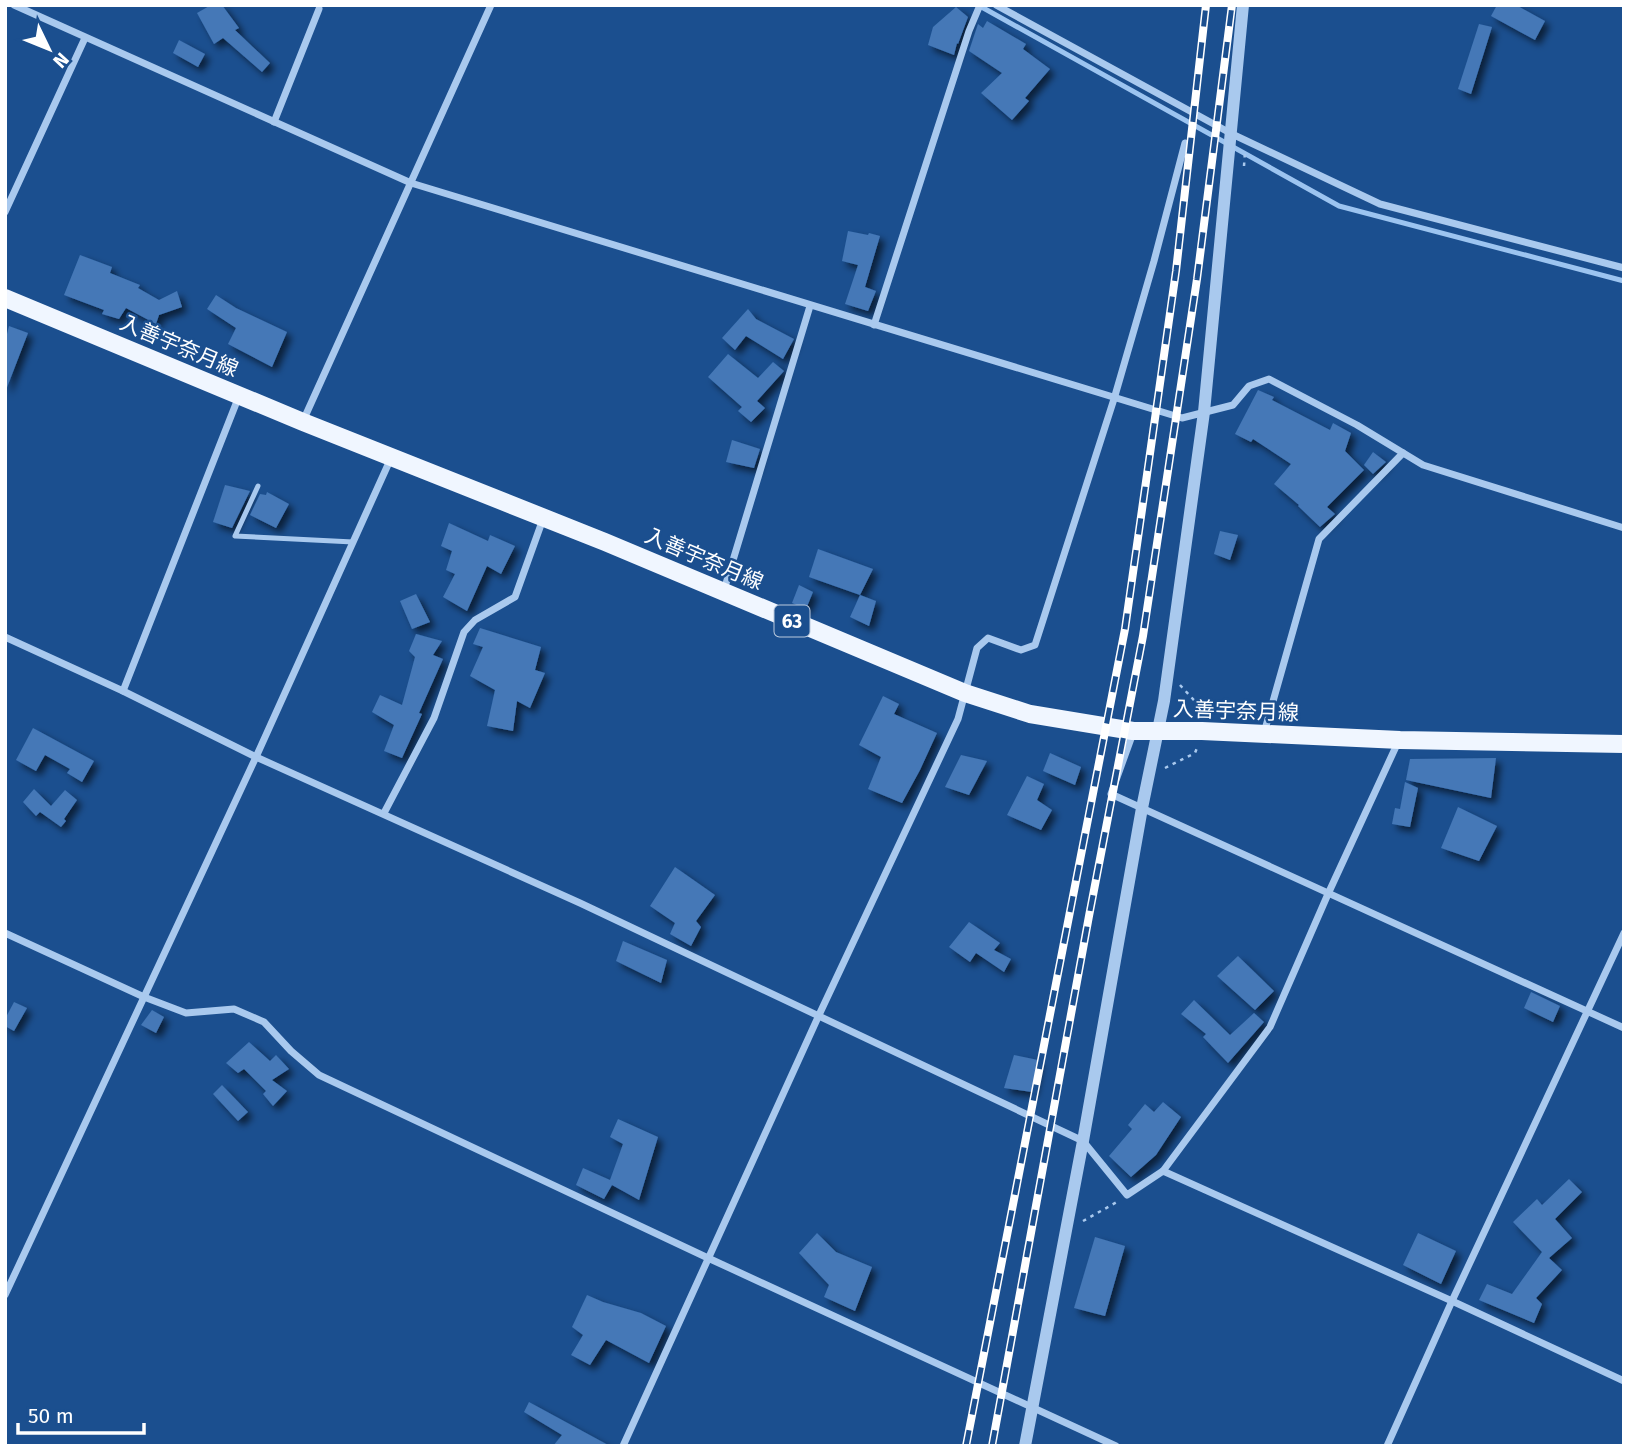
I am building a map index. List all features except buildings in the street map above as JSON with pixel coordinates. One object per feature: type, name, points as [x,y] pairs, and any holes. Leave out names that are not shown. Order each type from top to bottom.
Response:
[{"type":"main road","name":"入善宇奈月線","points":[[5,298],[965,693],[1030,714],[1133,732],[1202,731],[1400,740],[1624,744]]},
{"type":"street","points":[[14,5],[411,183],[1182,418],[1233,405],[1249,386],[1269,379],[1357,425],[1423,466],[1624,528]]},
{"type":"street","points":[[303,422],[491,5]]},
{"type":"street","points":[[874,325],[969,31],[980,5]]},
{"type":"street","points":[[996,5],[1232,134],[1380,204],[1624,268]]},
{"type":"street","points":[[1025,1446],[1142,808],[1159,732],[1204,412],[1243,5]]},
{"type":"street","points":[[274,122],[319,9]]},
{"type":"street","points":[[5,212],[85,38]]},
{"type":"street","points":[[623,1446],[819,1015],[958,719],[977,648],[988,638],[1021,650],[1035,645],[1114,399],[1185,143]]},
{"type":"street","points":[[724,592],[810,306]]},
{"type":"street","points":[[123,691],[240,396]]},
{"type":"street","points":[[1264,734],[1320,538],[1403,453]]},
{"type":"street","points":[[5,1296],[256,757],[391,457]]},
{"type":"street","points":[[384,813],[434,718],[464,632],[475,620],[515,597],[543,518]]},
{"type":"street","points":[[5,637],[123,691],[256,757],[384,813],[1083,1141],[1128,1195],[1163,1171],[1270,1027],[1400,740]]},
{"type":"street","points":[[1133,732],[1111,794],[1624,1028]]},
{"type":"street","points":[[5,933],[144,997],[186,1013],[234,1009],[264,1022],[291,1051],[319,1075],[1116,1446]]},
{"type":"street","points":[[1387,1446],[1624,933]]},
{"type":"street","points":[[1163,1171],[1624,1381]]},
{"type":"lane","points":[[258,486],[235,536],[353,542]]},
{"type":"waterway","points":[[978,5],[1339,206],[1624,281]]},
{"type":"railway","points":[[966,1446],[1125,629],[1176,271],[1206,5]]},
{"type":"railway","points":[[992,1446],[1143,636],[1197,279],[1232,5]]}]
